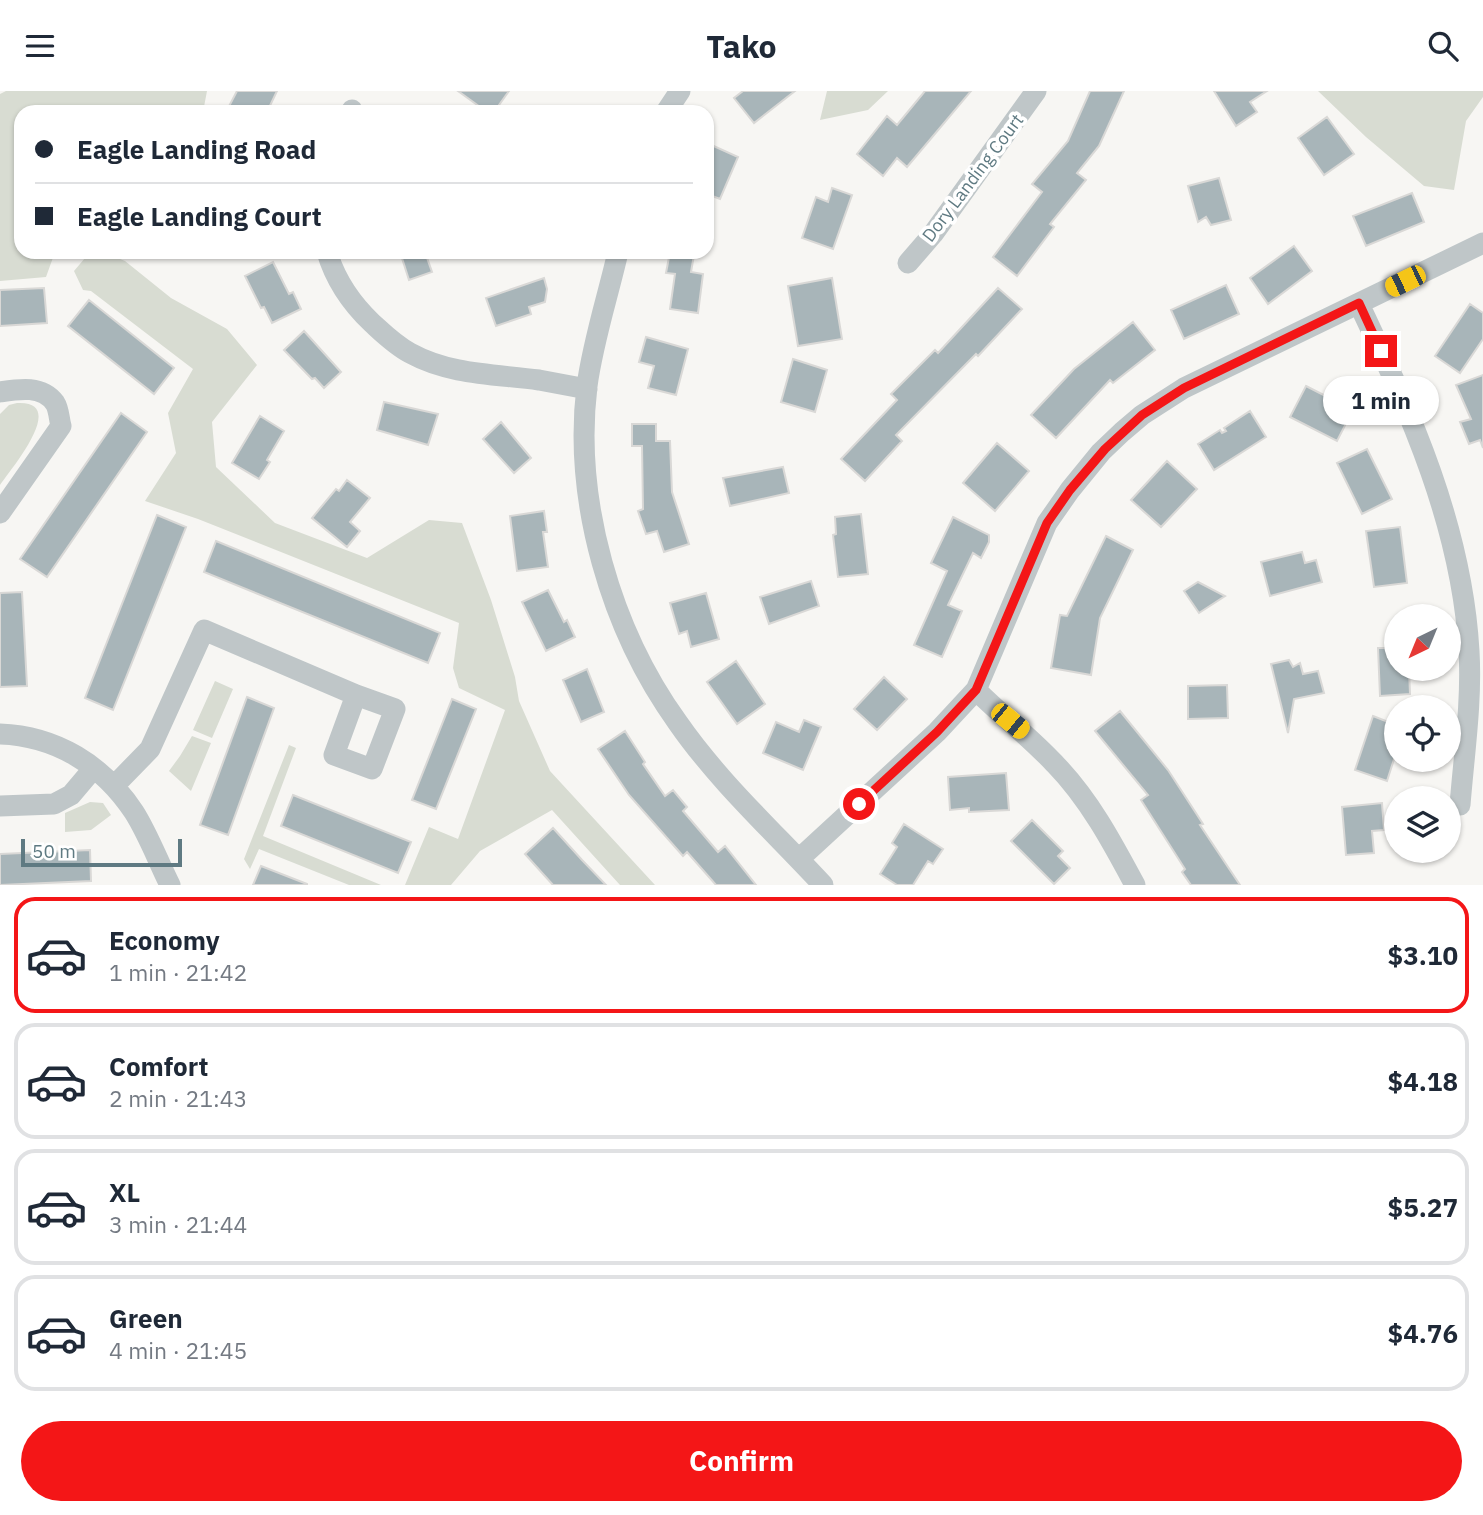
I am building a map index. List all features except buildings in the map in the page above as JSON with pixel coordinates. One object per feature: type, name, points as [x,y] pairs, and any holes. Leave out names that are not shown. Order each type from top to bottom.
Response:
[{"type":"street","name":"Dory Landing Court","points":[[908,263],[933,234],[1036,91]]},
{"type":"street","points":[[799,859],[937,732],[976,690],[1047,523],[1070,490],[1105,449],[1142,415],[1184,388],[1483,243]]},
{"type":"street","points":[[330,259],[346,292],[363,315],[394,343],[410,353],[460,372],[540,380],[587,389]]},
{"type":"street","points":[[616,259],[587,389],[585,439],[591,506],[607,582],[627,634],[658,693],[678,724],[714,768],[823,885]]},
{"type":"street","points":[[1359,303],[1436,482],[1460,575],[1469,652],[1469,692],[1461,792]]},
{"type":"street","points":[[0,391],[24,388],[42,392],[56,404],[61,426],[0,513]]},
{"type":"street","points":[[114,786],[150,749],[204,630],[356,695]]},
{"type":"street","points":[[976,690],[993,708],[1027,734],[1088,803],[1135,885]]},
{"type":"street","points":[[0,734],[48,741],[62,747],[114,786],[134,813],[170,885]]},
{"type":"street","points":[[0,806],[54,804],[71,795],[93,769]]},
{"type":"shaded area","points":[[6,91],[207,91],[204,105],[14,105],[14,259],[52,259],[46,277],[0,281],[0,94]]},
{"type":"shaded area","points":[[827,91],[888,91],[868,110],[820,120]]},
{"type":"shaded area","points":[[1318,91],[1483,91],[1483,97],[1466,121],[1454,190],[1424,186],[1366,137]]},
{"type":"shaded area","points":[[84,259],[125,261],[171,298],[227,329],[257,365],[212,422],[216,467],[275,523],[367,558],[429,520],[462,523],[491,600],[515,677],[519,701],[550,771],[655,885],[620,885],[552,810],[480,851],[451,885],[405,885],[429,827],[458,839],[505,710],[459,688],[453,668],[459,623],[198,519],[145,501],[176,453],[168,413],[193,369],[91,291],[83,290],[74,271]]},
{"type":"shaded area","points":[[9,405],[32,405],[38,412],[38,424],[24,452],[0,485],[0,414]]},
{"type":"shaded area","points":[[215,681],[233,689],[212,738],[193,730]]},
{"type":"shaded area","points":[[192,736],[211,743],[191,791],[169,771]]},
{"type":"shaded area","points":[[289,745],[296,748],[263,836],[381,885],[349,885],[259,849],[250,869],[244,859]]},
{"type":"shaded area","points":[[90,802],[103,803],[111,815],[91,830],[65,832],[65,813]]},
{"type":"route","points":[[859,804],[937,732],[976,690],[1047,523],[1084,472],[1122,432],[1142,415],[1184,388],[1359,303],[1381,351]]}]
